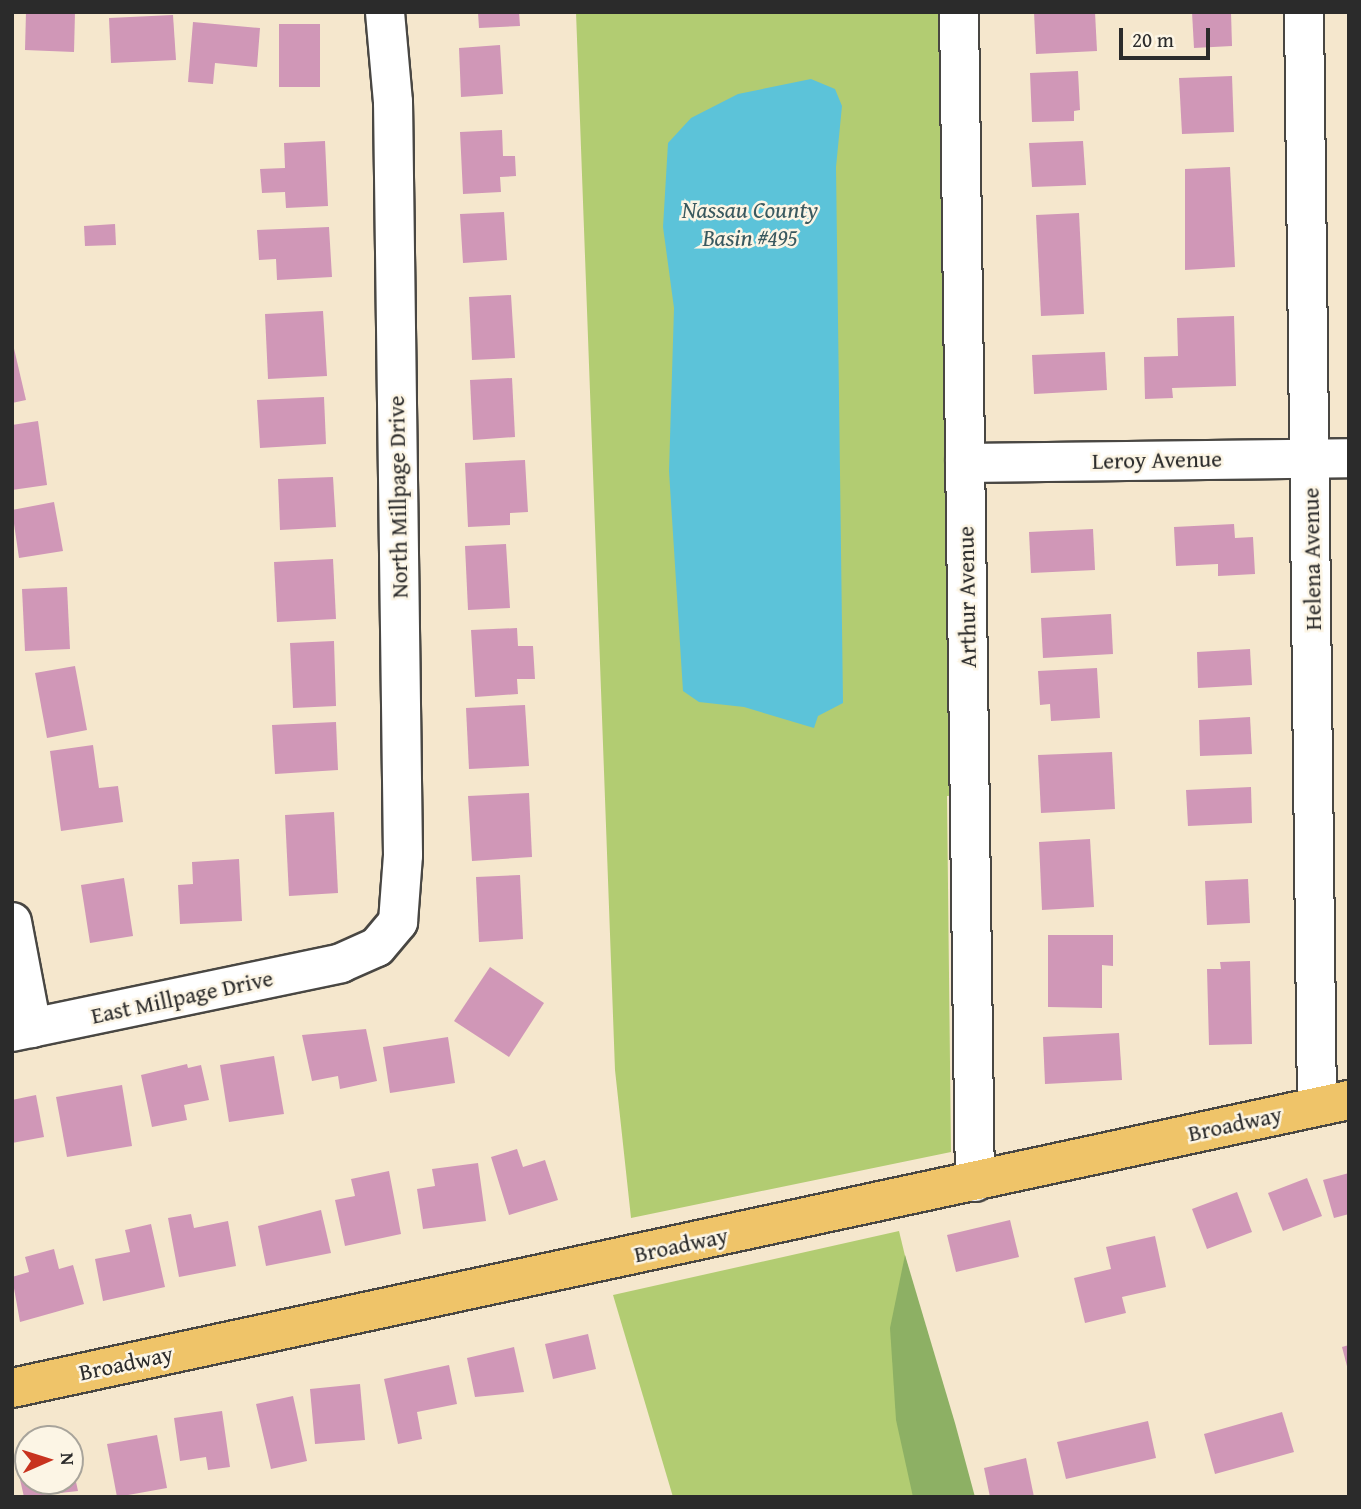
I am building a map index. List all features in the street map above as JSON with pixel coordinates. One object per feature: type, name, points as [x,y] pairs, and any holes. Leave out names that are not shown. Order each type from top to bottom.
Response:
[{"type":"main road","name":"Broadway","points":[[12,1388],[1333,1103]]},
{"type":"street","name":"North Millpage Drive","points":[[351,959],[377,947],[398,922],[403,855],[393,102],[385,12]]},
{"type":"street","name":"Arthur Avenue","points":[[959,12],[975,1182]]},
{"type":"street","name":"Helena Avenue","points":[[1304,12],[1311,458],[1333,1103]]},
{"type":"street","name":"Leroy Avenue","points":[[965,463],[1349,458]]},
{"type":"street","points":[[12,922],[22,1030]]},
{"type":"street","name":"East Millpage Drive","points":[[22,1030],[351,959]]},
{"type":"green space","points":[[576,12],[948,12],[964,795],[947,796],[951,1152],[631,1218],[615,1070]]},
{"type":"green space","points":[[899,1231],[957,1471],[957,1497],[673,1497],[613,1295]]},
{"type":"green space","points":[[905,1255],[975,1497],[913,1497],[896,1420],[890,1328]]},
{"type":"water","name":"Nassau County Basin #495","points":[[811,79],[835,89],[842,106],[836,167],[843,703],[818,716],[814,728],[744,707],[699,702],[683,691],[669,471],[674,308],[663,227],[668,143],[691,118],[738,94]]},
{"type":"building","points":[[26,12],[75,12],[74,52],[25,50]]},
{"type":"building","points":[[478,12],[519,12],[520,26],[479,28]]},
{"type":"building","points":[[1034,12],[1095,12],[1097,51],[1036,54]]},
{"type":"building","points":[[1192,12],[1231,12],[1232,46],[1194,48]]},
{"type":"building","points":[[173,15],[176,60],[111,63],[109,18]]},
{"type":"building","points":[[193,22],[260,28],[257,67],[215,63],[213,84],[188,82]]},
{"type":"building","points":[[279,24],[320,24],[320,87],[279,87]]},
{"type":"building","points":[[500,45],[503,94],[461,97],[459,48]]},
{"type":"building","points":[[1078,71],[1080,110],[1074,111],[1074,121],[1032,122],[1030,73]]},
{"type":"building","points":[[1232,76],[1234,132],[1182,134],[1179,78]]},
{"type":"building","points":[[502,130],[503,156],[515,156],[516,176],[500,177],[501,192],[463,194],[460,132]]},
{"type":"building","points":[[325,141],[328,206],[286,208],[285,192],[262,193],[260,169],[285,168],[284,143]]},
{"type":"building","points":[[1083,141],[1086,185],[1032,187],[1029,143]]},
{"type":"building","points":[[1230,167],[1235,267],[1185,270],[1185,169]]},
{"type":"building","points":[[504,212],[507,260],[463,263],[460,214]]},
{"type":"building","points":[[1079,213],[1084,314],[1041,316],[1036,215]]},
{"type":"building","points":[[115,224],[116,245],[85,246],[84,226]]},
{"type":"building","points":[[329,227],[332,277],[277,280],[276,259],[259,260],[257,230]]},
{"type":"building","points":[[511,295],[515,358],[472,360],[469,297]]},
{"type":"building","points":[[323,311],[327,376],[268,379],[265,314]]},
{"type":"building","points":[[1234,316],[1236,386],[1172,388],[1173,398],[1145,399],[1144,357],[1178,356],[1177,318]]},
{"type":"building","points":[[12,340],[26,400],[12,403]]},
{"type":"building","points":[[1105,352],[1107,390],[1034,394],[1032,355]]},
{"type":"building","points":[[512,378],[515,437],[473,440],[470,380]]},
{"type":"building","points":[[324,397],[326,444],[260,448],[257,400]]},
{"type":"building","points":[[38,421],[47,485],[12,490],[12,425]]},
{"type":"building","points":[[525,460],[528,512],[510,513],[510,525],[468,527],[465,463]]},
{"type":"building","points":[[333,477],[336,527],[280,530],[278,479]]},
{"type":"building","points":[[54,502],[63,551],[19,558],[12,510]]},
{"type":"building","points":[[1234,524],[1235,538],[1253,537],[1255,574],[1218,576],[1218,564],[1176,566],[1174,527]]},
{"type":"building","points":[[1093,529],[1095,570],[1031,573],[1029,532]]},
{"type":"building","points":[[506,544],[510,608],[468,610],[465,546]]},
{"type":"building","points":[[333,559],[336,619],[277,622],[274,562]]},
{"type":"building","points":[[67,587],[70,649],[25,651],[22,589]]},
{"type":"building","points":[[1111,614],[1113,654],[1043,658],[1041,618]]},
{"type":"building","points":[[517,628],[518,646],[533,646],[535,679],[517,679],[518,694],[475,697],[471,630]]},
{"type":"building","points":[[334,641],[336,706],[293,708],[290,643]]},
{"type":"building","points":[[1250,649],[1252,685],[1198,688],[1197,652]]},
{"type":"building","points":[[75,666],[87,730],[47,738],[35,673]]},
{"type":"building","points":[[1097,668],[1100,718],[1051,721],[1050,704],[1040,705],[1038,671]]},
{"type":"building","points":[[525,705],[529,766],[469,769],[466,708]]},
{"type":"building","points":[[1250,717],[1252,754],[1200,756],[1199,720]]},
{"type":"building","points":[[336,722],[338,770],[275,774],[272,725]]},
{"type":"building","points":[[93,745],[99,788],[118,786],[123,822],[61,831],[50,751]]},
{"type":"building","points":[[1112,752],[1115,809],[1041,813],[1038,755]]},
{"type":"building","points":[[1251,787],[1252,823],[1188,826],[1186,790]]},
{"type":"building","points":[[529,793],[532,857],[472,861],[468,796]]},
{"type":"building","points":[[334,812],[338,893],[289,896],[285,815]]},
{"type":"building","points":[[1090,839],[1094,907],[1042,910],[1039,842]]},
{"type":"building","points":[[239,859],[242,921],[180,924],[178,885],[193,884],[192,862]]},
{"type":"building","points":[[520,875],[523,939],[479,942],[476,877]]},
{"type":"building","points":[[124,878],[133,936],[90,943],[81,885]]},
{"type":"building","points":[[1248,879],[1250,923],[1207,925],[1205,881]]},
{"type":"building","points":[[1048,935],[1113,935],[1113,966],[1102,965],[1102,1008],[1048,1007]]},
{"type":"building","points":[[1250,961],[1252,1044],[1209,1045],[1207,969],[1221,969],[1220,962]]},
{"type":"building","points":[[490,967],[544,1003],[509,1057],[454,1021]]},
{"type":"building","points":[[366,1029],[377,1081],[340,1089],[338,1076],[312,1081],[302,1035]]},
{"type":"building","points":[[1119,1033],[1122,1080],[1045,1084],[1043,1037]]},
{"type":"building","points":[[448,1037],[455,1083],[390,1093],[383,1047]]},
{"type":"building","points":[[274,1056],[284,1114],[229,1122],[220,1065]]},
{"type":"building","points":[[187,1064],[188,1068],[201,1065],[209,1100],[184,1105],[187,1120],[152,1127],[141,1075]]},
{"type":"building","points":[[122,1085],[132,1146],[67,1157],[56,1097]]},
{"type":"building","points":[[36,1095],[44,1137],[12,1143],[12,1100]]},
{"type":"building","points":[[517,1149],[523,1167],[545,1160],[558,1200],[509,1215],[491,1157]]},
{"type":"building","points":[[478,1163],[486,1221],[423,1229],[417,1189],[435,1186],[432,1169]]},
{"type":"building","points":[[389,1171],[401,1234],[345,1246],[335,1200],[355,1196],[351,1179]]},
{"type":"building","points":[[1349,1173],[1349,1214],[1334,1218],[1323,1180]]},
{"type":"building","points":[[1307,1178],[1322,1216],[1283,1231],[1268,1193]]},
{"type":"building","points":[[1237,1192],[1252,1232],[1207,1249],[1192,1209]]},
{"type":"building","points":[[321,1210],[331,1253],[266,1266],[258,1226]]},
{"type":"building","points":[[191,1214],[194,1228],[228,1221],[236,1266],[179,1277],[168,1218]]},
{"type":"building","points":[[1010,1220],[1019,1257],[956,1272],[947,1235]]},
{"type":"building","points":[[151,1224],[165,1287],[103,1301],[95,1259],[130,1252],[125,1230]]},
{"type":"building","points":[[1155,1236],[1166,1287],[1122,1297],[1126,1313],[1085,1323],[1074,1278],[1111,1269],[1106,1247]]},
{"type":"building","points":[[54,1249],[59,1269],[73,1265],[84,1304],[20,1322],[12,1277],[29,1272],[25,1257]]},
{"type":"building","points":[[588,1334],[596,1369],[553,1379],[545,1344]]},
{"type":"building","points":[[1349,1345],[1349,1370],[1348,1370],[1342,1347]]},
{"type":"building","points":[[514,1347],[524,1392],[475,1397],[467,1358]]},
{"type":"building","points":[[449,1365],[457,1404],[417,1412],[422,1439],[398,1444],[384,1379]]},
{"type":"building","points":[[360,1384],[365,1440],[315,1444],[310,1389]]},
{"type":"building","points":[[293,1396],[307,1461],[271,1469],[256,1404]]},
{"type":"building","points":[[222,1411],[230,1467],[208,1470],[206,1457],[180,1461],[174,1418]]},
{"type":"building","points":[[1282,1412],[1294,1452],[1215,1474],[1204,1434]]},
{"type":"building","points":[[1148,1421],[1156,1458],[1066,1479],[1057,1442]]},
{"type":"building","points":[[157,1435],[167,1488],[117,1497],[107,1444]]},
{"type":"building","points":[[1026,1458],[1034,1497],[990,1497],[984,1468]]}]
